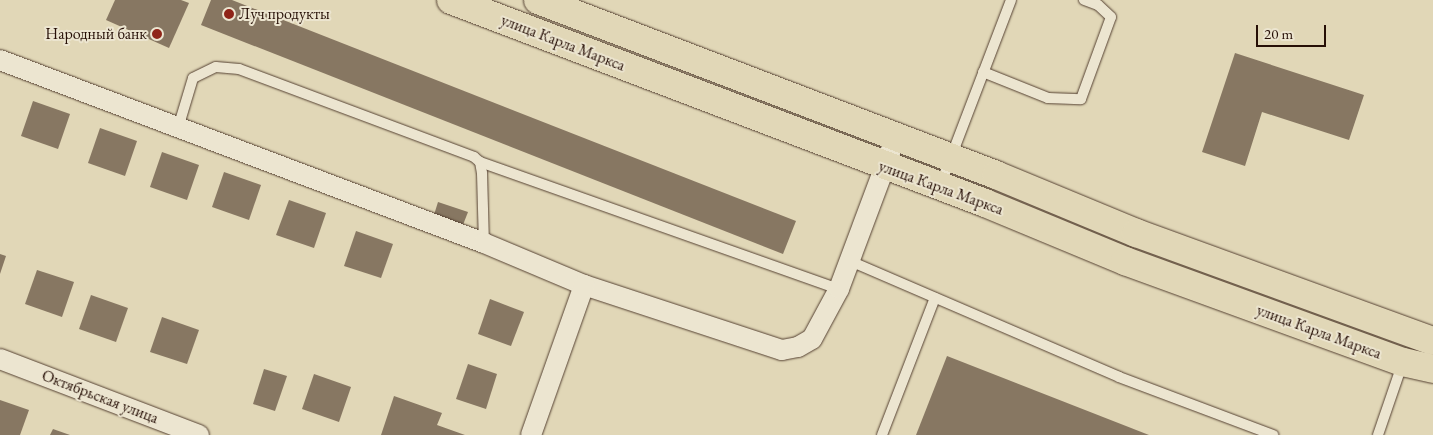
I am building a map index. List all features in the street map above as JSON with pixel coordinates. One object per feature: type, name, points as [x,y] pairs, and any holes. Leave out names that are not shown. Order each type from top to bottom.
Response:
[{"type":"main road","name":"улица Карла Маркса","points":[[451,0],[940,186],[1125,261],[1403,362],[1433,369]]},
{"type":"main road","name":"улица Карла Маркса","points":[[538,0],[896,139],[950,158],[1136,233],[1433,341]]},
{"type":"street","points":[[0,60],[484,243],[584,285],[782,350],[798,347],[812,339],[839,289],[896,139]]},
{"type":"street","points":[[531,435],[584,285]]},
{"type":"street","name":"Октябрьская улица","points":[[0,358],[199,435]]},
{"type":"lane","points":[[940,186],[1011,0]]},
{"type":"lane","points":[[983,72],[1048,98],[1081,99],[1111,17],[1098,5],[1084,0]]},
{"type":"lane","points":[[178,128],[193,78],[216,67],[239,69],[474,157],[480,162],[839,289]]},
{"type":"lane","points":[[480,162],[484,243]]},
{"type":"lane","points":[[850,261],[1119,377],[1274,435]]},
{"type":"lane","points":[[882,435],[935,298]]},
{"type":"lane","points":[[1378,435],[1403,362]]},
{"type":"building","name":"Народный банк","points":[[115,0],[181,0],[189,3],[169,48],[106,20]]},
{"type":"building","points":[[211,0],[232,0],[796,221],[783,254],[201,25]]},
{"type":"building","points":[[1235,53],[1364,95],[1349,140],[1262,112],[1245,166],[1202,152]]},
{"type":"building","points":[[33,101],[70,114],[58,149],[21,136]]},
{"type":"building","points":[[100,128],[137,141],[125,176],[88,163]]},
{"type":"building","points":[[162,152],[199,165],[187,200],[150,187]]},
{"type":"building","points":[[224,172],[261,185],[249,220],[212,207]]},
{"type":"building","points":[[289,200],[326,213],[314,248],[276,235]]},
{"type":"building","points":[[438,202],[468,212],[461,230],[432,221]]},
{"type":"building","points":[[356,231],[393,244],[381,278],[344,266]]},
{"type":"building","points":[[0,254],[6,256],[0,274]]},
{"type":"building","points":[[37,270],[74,282],[62,317],[25,304]]},
{"type":"building","points":[[91,295],[128,308],[116,342],[79,329]]},
{"type":"building","points":[[490,299],[524,312],[511,346],[478,334]]},
{"type":"building","points":[[162,317],[199,330],[187,364],[150,352]]},
{"type":"building","points":[[947,356],[1149,435],[916,435]]},
{"type":"building","points":[[468,364],[497,374],[486,409],[456,399]]},
{"type":"building","points":[[264,369],[287,376],[275,411],[253,404]]},
{"type":"building","points":[[314,374],[351,387],[339,422],[302,409]]},
{"type":"building","points":[[394,396],[442,413],[437,425],[465,435],[381,435]]},
{"type":"building","points":[[0,400],[29,410],[20,435],[0,435]]},
{"type":"building","points":[[53,429],[70,435],[50,435]]},
{"type":"place","name":"Луч продукты","points":[[229,14]]},
{"type":"place","name":"Народный банк","points":[[157,34]]}]
